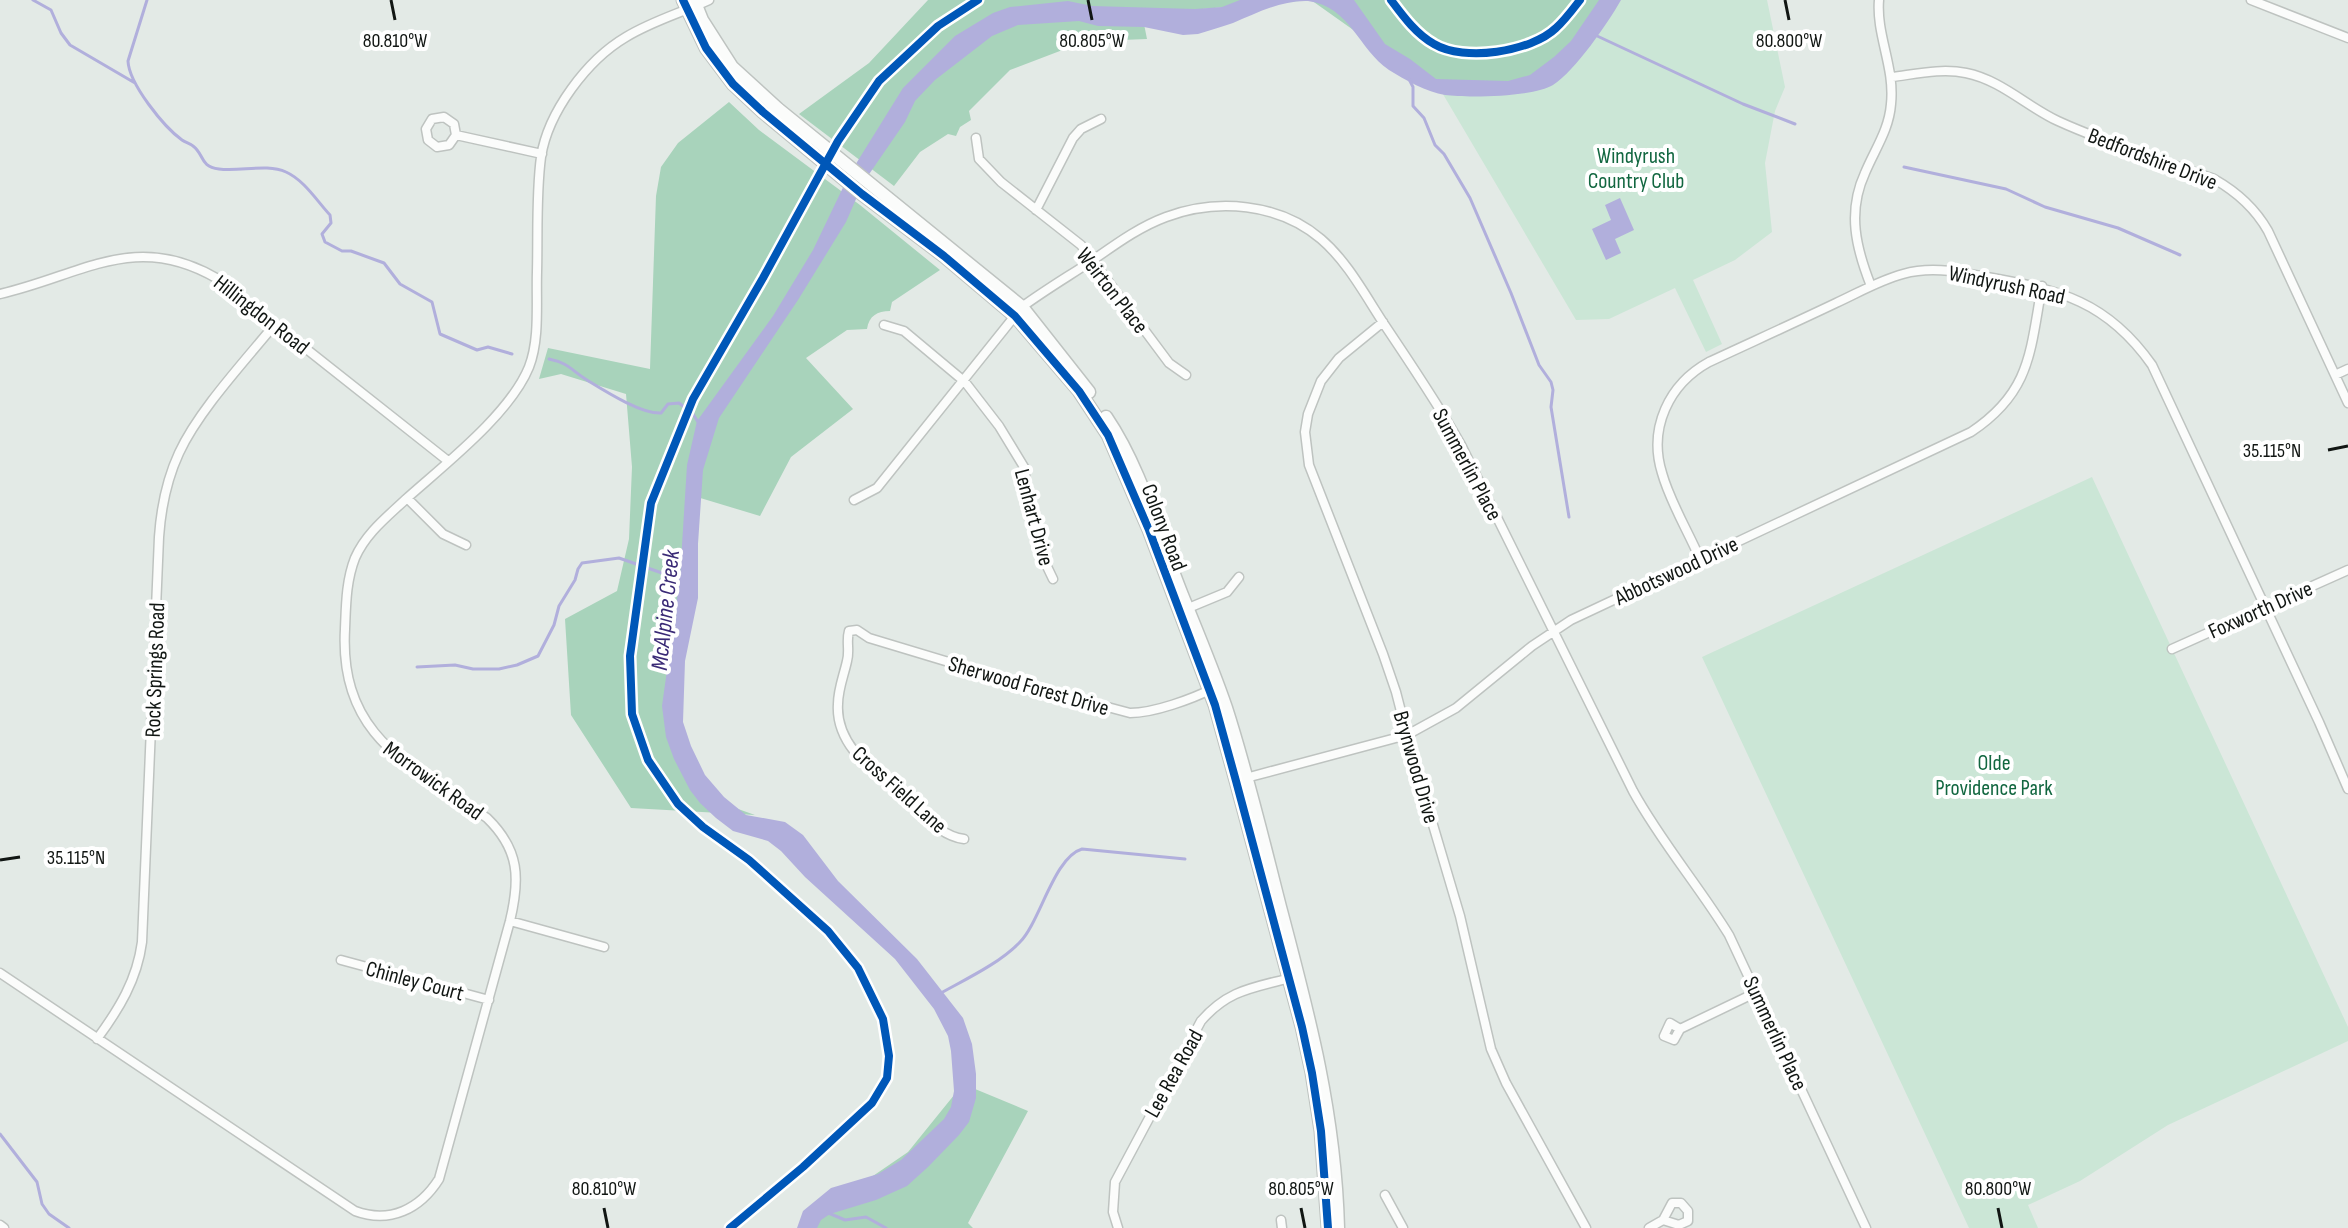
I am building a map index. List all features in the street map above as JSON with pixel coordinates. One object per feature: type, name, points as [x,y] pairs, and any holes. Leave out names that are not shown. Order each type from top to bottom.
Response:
[{"type":"main road","name":"Colony Road","points":[[694,3],[728,70],[1018,312],[1069,364],[1118,435],[1159,531],[1241,780],[1322,1073],[1329,1170],[1338,1228]]},
{"type":"main road","name":"Colony Road","points":[[1328,1228],[1329,1170]]},
{"type":"street","points":[[1871,286],[1858,249],[1854,222],[1855,204],[1865,171],[1886,129],[1891,106],[1892,77],[1880,21],[1879,0]]},
{"type":"street","points":[[2251,0],[2348,38]]},
{"type":"street","name":"Morrowick Road","points":[[0,973],[335,1200],[363,1214],[387,1216],[409,1209],[421,1201],[439,1179],[510,921],[517,884],[513,856],[507,842],[487,818],[382,744],[356,706],[343,651],[352,567],[369,535],[479,433],[520,385],[530,364],[535,343],[542,154],[561,106],[600,56],[625,37],[694,3]]},
{"type":"street","name":"Bedfordshire Drive","points":[[1892,77],[1955,71],[1978,76],[2060,122],[2223,184],[2250,206],[2263,222],[2348,403]]},
{"type":"street","points":[[1036,210],[1073,138],[1081,129],[1101,119]]},
{"type":"street","points":[[456,135],[542,154]]},
{"type":"street","name":"Weirton Place","points":[[976,138],[979,159],[1001,182],[1081,245],[1169,363],[1186,375]]},
{"type":"street","name":"Summerlin Place","points":[[854,500],[877,488],[965,382],[1018,312],[1049,287],[1121,240],[1166,217],[1219,206],[1258,208],[1303,226],[1329,246],[1348,270],[1461,445],[1641,807],[1729,935],[1866,1228]]},
{"type":"street","name":"Hillingdon Road","points":[[0,294],[114,259],[155,256],[188,263],[210,273],[448,461]]},
{"type":"street","name":"Windyrush Road","points":[[1700,559],[1662,475],[1658,458],[1658,432],[1671,396],[1701,366],[1899,275],[1936,269],[2042,286],[2099,311],[2124,331],[2152,365],[2348,789]]},
{"type":"street","name":"Abbotswood Drive","points":[[1241,780],[1407,735],[1456,708],[1571,620],[1971,432],[1987,422],[2010,398],[2025,370],[2042,286]]},
{"type":"street","name":"Brynwood Drive","points":[[1383,322],[1339,358],[1321,381],[1308,414],[1306,449],[1311,474],[1383,654],[1460,916],[1491,1049],[1506,1083],[1586,1228]]},
{"type":"street","name":"Rock Springs Road","points":[[97,1039],[128,991],[137,969],[142,942],[159,537],[165,492],[176,459],[192,429],[275,324]]},
{"type":"street","name":"Lenhart Drive","points":[[884,325],[904,331],[965,382],[999,426],[1024,467],[1030,514],[1042,556],[1053,579]]},
{"type":"street","points":[[2335,375],[2348,369]]},
{"type":"street","points":[[407,498],[443,534],[466,545]]},
{"type":"street","name":"Foxworth Drive","points":[[2172,649],[2348,570]]},
{"type":"street","points":[[1183,610],[1227,592],[1239,577]]},
{"type":"street","name":"Sherwood Forest Drive","points":[[847,637],[849,631],[857,630],[869,638],[1130,713],[1149,711],[1213,688]]},
{"type":"street","name":"Cross Field Lane","points":[[847,637],[849,657],[838,703],[838,716],[846,739],[862,759],[942,831],[964,839]]},
{"type":"street","points":[[510,921],[604,947]]},
{"type":"street","name":"Chinley Court","points":[[341,960],[489,1000]]},
{"type":"street","name":"Lee Rea Road","points":[[1118,1228],[1113,1212],[1115,1182],[1201,1021],[1217,1003],[1235,994],[1294,977]]},
{"type":"street","points":[[1680,1029],[1757,992]]},
{"type":"street","points":[[1385,1195],[1403,1228]]},
{"type":"street","points":[[1649,1228],[1663,1220]]},
{"type":"green space","points":[[928,0],[1311,0],[1142,14],[1147,39],[1072,42],[1073,46],[1010,70],[969,111],[971,120],[960,127],[956,136],[948,134],[920,152],[894,186],[799,114],[869,63]]},
{"type":"green space","points":[[1311,0],[1610,0],[1542,81],[1466,91],[1414,73]]},
{"type":"green space","name":"Windyrush Country Club","points":[[1610,0],[1767,0],[1785,87],[1775,111],[1765,163],[1772,232],[1735,260],[1693,280],[1722,344],[1706,352],[1675,288],[1609,319],[1576,320],[1437,84]]},
{"type":"green space","points":[[729,102],[759,130],[860,205],[940,270],[892,302],[890,311],[874,315],[867,329],[847,330],[806,358],[853,409],[791,457],[760,516],[697,497],[670,728],[713,800],[755,815],[631,808],[571,715],[565,619],[617,591],[629,539],[632,467],[626,394],[561,374],[539,379],[548,348],[650,369],[656,196],[661,167],[678,143]]},
{"type":"green space","name":"Olde Providence Park","points":[[2092,477],[2348,1027],[2348,1041],[2168,1125],[2080,1181],[2028,1205],[2038,1228],[1969,1228],[1702,657]]},
{"type":"green space","points":[[963,1084],[1028,1111],[968,1223],[973,1228],[806,1228],[832,1204],[908,1152]]},
{"type":"water","points":[[1240,0],[1354,0],[1385,44],[1436,79],[1508,81],[1530,75],[1554,57],[1571,41],[1599,0],[1621,0],[1571,69],[1553,85],[1531,92],[1455,96],[1424,88],[1395,74],[1378,61],[1334,11],[1323,5],[1298,1],[1260,11],[1198,34],[1183,35],[1144,27],[1098,26],[1079,21],[1018,25],[992,36],[935,80],[915,101],[905,122],[863,183],[846,222],[798,300],[719,418],[703,470],[698,598],[685,661],[683,722],[691,746],[705,775],[724,797],[746,815],[785,822],[803,835],[838,881],[917,959],[963,1018],[972,1044],[976,1074],[976,1098],[969,1122],[907,1186],[876,1200],[830,1214],[821,1220],[817,1228],[797,1228],[803,1211],[831,1188],[878,1174],[901,1160],[944,1119],[951,1107],[954,1091],[951,1051],[948,1036],[934,1009],[895,959],[781,851],[768,841],[733,831],[716,818],[690,790],[674,759],[666,737],[662,706],[680,577],[687,465],[697,421],[773,316],[813,250],[849,175],[903,88],[955,36],[993,13],[1010,7],[1068,1],[1092,6],[1195,9],[1222,7]]},
{"type":"water","points":[[1620,198],[1634,230],[1615,239],[1621,253],[1606,260],[1592,229],[1611,220],[1605,205]]},
{"type":"waterway","points":[[33,0],[51,10],[70,45],[135,83]]},
{"type":"waterway","points":[[147,0],[128,61],[134,81],[157,115],[175,134],[193,146],[205,163],[213,168],[270,168],[293,176],[330,215],[331,223],[322,234],[325,242],[342,251],[351,251],[384,263],[400,284],[432,302],[440,334],[477,350],[488,347],[512,354]]},
{"type":"waterway","points":[[1595,35],[1743,104],[1795,124]]},
{"type":"waterway","points":[[1409,79],[1413,87],[1413,106],[1424,118],[1435,145],[1444,154],[1470,198],[1539,365],[1551,382],[1551,407],[1569,517]]},
{"type":"waterway","points":[[1904,167],[2006,189],[2045,207],[2118,228],[2180,255]]},
{"type":"waterway","points":[[549,359],[566,365],[634,406],[661,413],[668,404],[679,403],[698,422]]},
{"type":"waterway","name":"McAlpine Creek","points":[[417,667],[455,665],[499,669],[538,656],[554,625],[559,606],[582,563],[619,558],[682,580]]},
{"type":"waterway","points":[[941,993],[993,964],[1020,942],[1055,877],[1072,854],[1082,849],[1185,859]]},
{"type":"waterway","points":[[0,1134],[37,1182],[42,1204],[49,1214],[69,1228]]},
{"type":"waterway","points":[[826,1212],[845,1220],[866,1217],[886,1228]]},
{"type":"cycle path","points":[[683,0],[706,48],[733,84],[862,194],[944,256],[1015,316],[1079,391],[1108,435],[1149,530],[1215,705],[1312,1073],[1321,1131],[1328,1228]]},
{"type":"cycle path","points":[[730,1228],[803,1167],[872,1103],[887,1078],[889,1056],[883,1019],[858,968],[828,931],[749,860],[703,827],[678,804],[648,760],[632,714],[630,656],[651,503],[693,399],[838,141],[879,81],[938,26],[978,0]]},
{"type":"cycle path","points":[[1391,0],[1427,40],[1447,49],[1479,53],[1514,48],[1545,36],[1580,0]]}]
